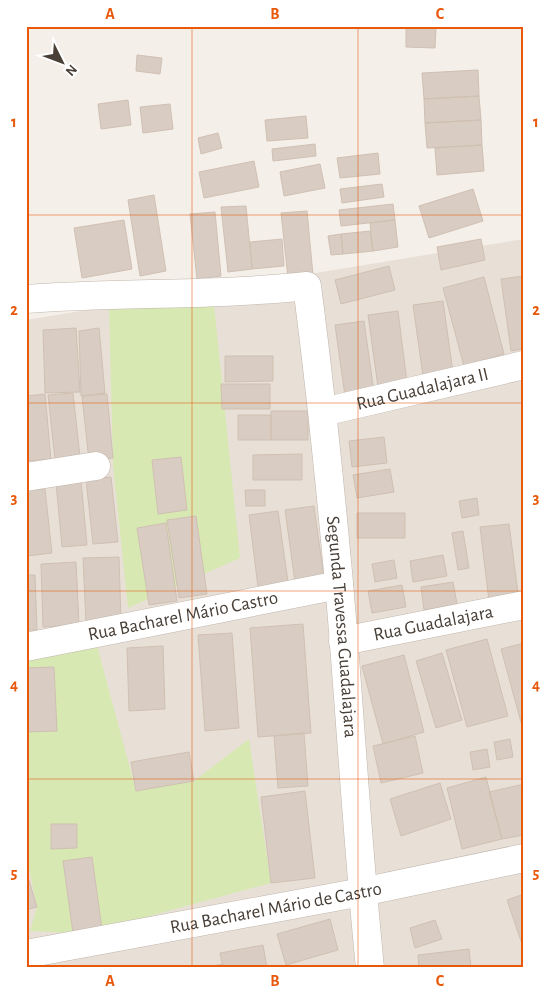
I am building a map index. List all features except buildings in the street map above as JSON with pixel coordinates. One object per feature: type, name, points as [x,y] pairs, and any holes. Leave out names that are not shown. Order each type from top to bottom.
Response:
[{"type":"street","name":"Segunda Travessa Guadalajara","points":[[26,299],[264,290],[307,286],[323,412],[339,585],[362,892],[370,968]]},
{"type":"street","name":"Rua Guadalajara II","points":[[323,412],[524,365]]},
{"type":"street","points":[[26,477],[96,466]]},
{"type":"street","name":"Rua Bacharel Mário Castro","points":[[26,647],[339,585]]},
{"type":"street","name":"Rua Guadalajara","points":[[343,641],[524,605]]},
{"type":"street","name":"Rua Bacharel Mário de Castro","points":[[26,954],[362,892],[524,858]]},
{"type":"shaded area","points":[[524,239],[524,968],[26,968],[26,320]]},
{"type":"green space","points":[[214,304],[240,558],[128,608],[113,465],[109,305]]},
{"type":"green space","points":[[97,646],[136,790],[194,781],[249,739],[271,883],[102,929],[92,857],[63,861],[73,933],[30,931],[37,907],[26,853],[26,656]]}]
